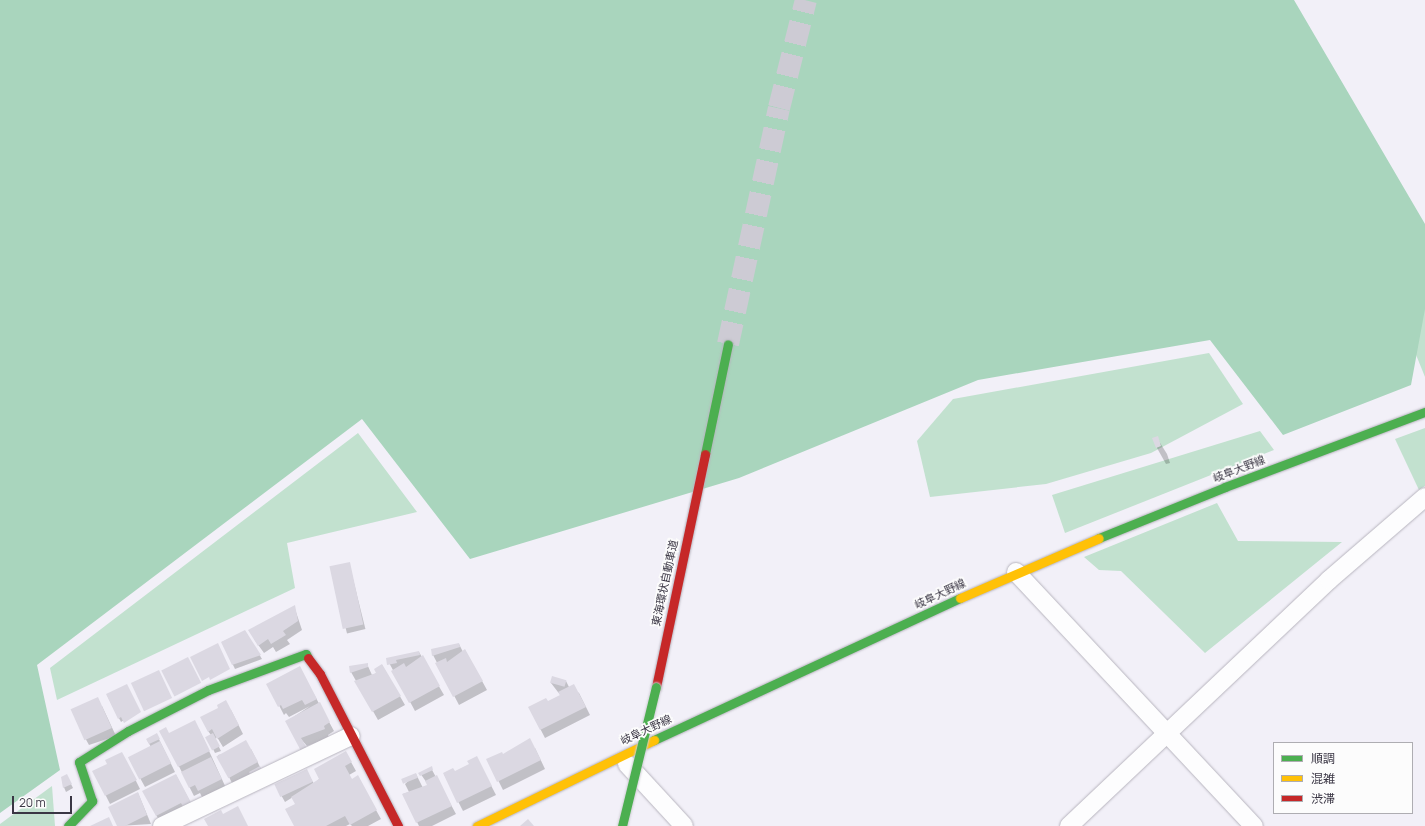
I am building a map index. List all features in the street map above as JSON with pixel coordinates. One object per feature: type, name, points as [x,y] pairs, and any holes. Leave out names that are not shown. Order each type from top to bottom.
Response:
[{"type":"main road","name":"東海環状自動車道","points":[[622,826],[656,687],[728,344]]},
{"type":"main road","name":"岐阜大野線","points":[[477,826],[620,756],[1016,572],[1225,487],[1425,412]]},
{"type":"main road","points":[[68,826],[92,802],[79,762],[128,731],[208,690],[306,654],[320,674],[398,826]]},
{"type":"street","points":[[1069,826],[1166,732],[1329,580],[1425,498]]},
{"type":"street","points":[[1016,572],[1254,826]]},
{"type":"street","points":[[162,826],[351,736]]},
{"type":"street","points":[[620,756],[684,826]]},
{"type":"green space","points":[[0,0],[1294,0],[1425,224],[1425,309],[1411,385],[1283,435],[1210,340],[978,380],[739,478],[470,559],[362,419],[37,665],[60,770],[0,813]]},
{"type":"green space","points":[[1425,306],[1425,377],[1406,330]]},
{"type":"green space","points":[[1209,353],[1243,404],[1151,453],[1046,484],[930,497],[917,441],[953,399]]},
{"type":"green space","points":[[1425,428],[1425,486],[1419,490],[1395,439]]},
{"type":"green space","points":[[1260,431],[1274,450],[1065,533],[1052,495]]},
{"type":"green space","points":[[358,433],[417,512],[287,543],[295,588],[57,700],[50,668]]},
{"type":"green space","points":[[1217,503],[1238,541],[1342,542],[1205,653],[1121,571],[1099,570],[1084,557]]},
{"type":"green space","points":[[52,786],[55,826],[0,826],[0,824]]},
{"type":"building","points":[[1158,436],[1161,446],[1156,448],[1152,438]]},
{"type":"building","points":[[350,562],[363,625],[343,629],[329,566]]},
{"type":"building","points":[[295,605],[298,621],[283,631],[286,635],[271,644],[268,639],[258,646],[248,630]]},
{"type":"building","points":[[245,630],[261,655],[232,665],[221,642]]},
{"type":"building","points":[[218,643],[230,669],[210,680],[209,677],[202,681],[190,657]]},
{"type":"building","points":[[459,643],[460,647],[432,656],[431,649]]},
{"type":"building","points":[[465,649],[483,681],[453,697],[435,663],[446,658],[447,662]]},
{"type":"building","points":[[419,651],[420,655],[396,660],[397,663],[387,665],[386,658]]},
{"type":"building","points":[[423,655],[440,686],[409,703],[391,671],[404,663],[406,667]]},
{"type":"building","points":[[188,657],[201,683],[174,696],[161,671]]},
{"type":"building","points":[[368,663],[368,667],[350,673],[349,666]]},
{"type":"building","points":[[382,664],[401,696],[372,712],[354,681],[376,673],[374,669]]},
{"type":"building","points":[[300,666],[317,699],[305,705],[302,700],[283,709],[281,705],[278,707],[266,684]]},
{"type":"building","points":[[159,670],[172,698],[144,711],[131,683]]},
{"type":"building","points":[[552,676],[566,680],[564,687],[550,683]]},
{"type":"building","points":[[127,684],[141,712],[124,723],[121,717],[118,719],[106,694]]},
{"type":"building","points":[[574,684],[586,707],[540,730],[528,707],[546,698],[548,701],[560,695],[558,692]]},
{"type":"building","points":[[98,697],[112,728],[84,740],[71,709]]},
{"type":"building","points":[[226,700],[239,725],[217,739],[212,729],[208,732],[200,717],[218,708],[217,705]]},
{"type":"building","points":[[320,702],[330,722],[324,726],[325,729],[301,738],[307,748],[301,751],[285,721]]},
{"type":"building","points":[[195,720],[210,751],[178,767],[159,731],[166,727],[169,733]]},
{"type":"building","points":[[157,733],[160,739],[149,744],[146,739]]},
{"type":"building","points":[[213,733],[220,746],[212,750],[205,737]]},
{"type":"building","points":[[530,738],[541,760],[497,782],[486,759],[502,752],[503,754]]},
{"type":"building","points":[[246,740],[258,762],[228,778],[216,756]]},
{"type":"building","points":[[160,741],[171,763],[139,780],[128,757]]},
{"type":"building","points":[[346,751],[352,762],[345,766],[352,779],[358,775],[377,810],[350,825],[345,816],[326,826],[294,826],[285,809],[295,804],[291,797],[319,779],[314,769]]},
{"type":"building","points":[[122,752],[137,780],[105,796],[92,771],[107,764],[105,760]]},
{"type":"building","points":[[477,756],[492,786],[457,803],[443,773],[453,768],[455,771],[469,764],[467,761]]},
{"type":"building","points":[[211,757],[222,779],[198,791],[195,785],[189,788],[181,772]]},
{"type":"building","points":[[260,766],[262,771],[251,776],[249,772]]},
{"type":"building","points":[[432,766],[433,770],[420,776],[418,773]]},
{"type":"building","points":[[307,769],[313,782],[280,797],[274,784]]},
{"type":"building","points":[[416,773],[418,778],[403,784],[401,779]]},
{"type":"building","points":[[67,774],[72,784],[63,788],[61,777]]},
{"type":"building","points":[[176,774],[194,808],[186,812],[181,803],[156,816],[142,791]]},
{"type":"building","points":[[437,775],[452,806],[416,823],[402,794],[427,785],[425,781]]},
{"type":"building","points":[[138,792],[147,815],[125,826],[117,826],[108,807]]},
{"type":"building","points":[[238,806],[248,826],[208,826],[204,819],[221,810],[223,814]]},
{"type":"building","points":[[109,817],[113,826],[90,826]]},
{"type":"building","points":[[528,819],[534,826],[520,826]]},
{"type":"tunnel","points":[[728,344],[779,108],[806,0]]},
{"type":"traffic: fast","points":[[705,454],[728,344]]},
{"type":"traffic: fast","points":[[1099,538],[1225,487],[1425,412]]},
{"type":"traffic: fast","points":[[654,740],[960,598]]},
{"type":"traffic: fast","points":[[68,826],[92,801],[79,762],[128,731],[208,690],[306,654],[308,658]]},
{"type":"traffic: fast","points":[[622,826],[656,687]]},
{"type":"traffic: slow","points":[[960,598],[1099,538]]},
{"type":"traffic: slow","points":[[477,826],[654,740]]},
{"type":"traffic: jam","points":[[656,687],[705,454]]},
{"type":"traffic: jam","points":[[308,658],[320,674],[398,826]]}]
